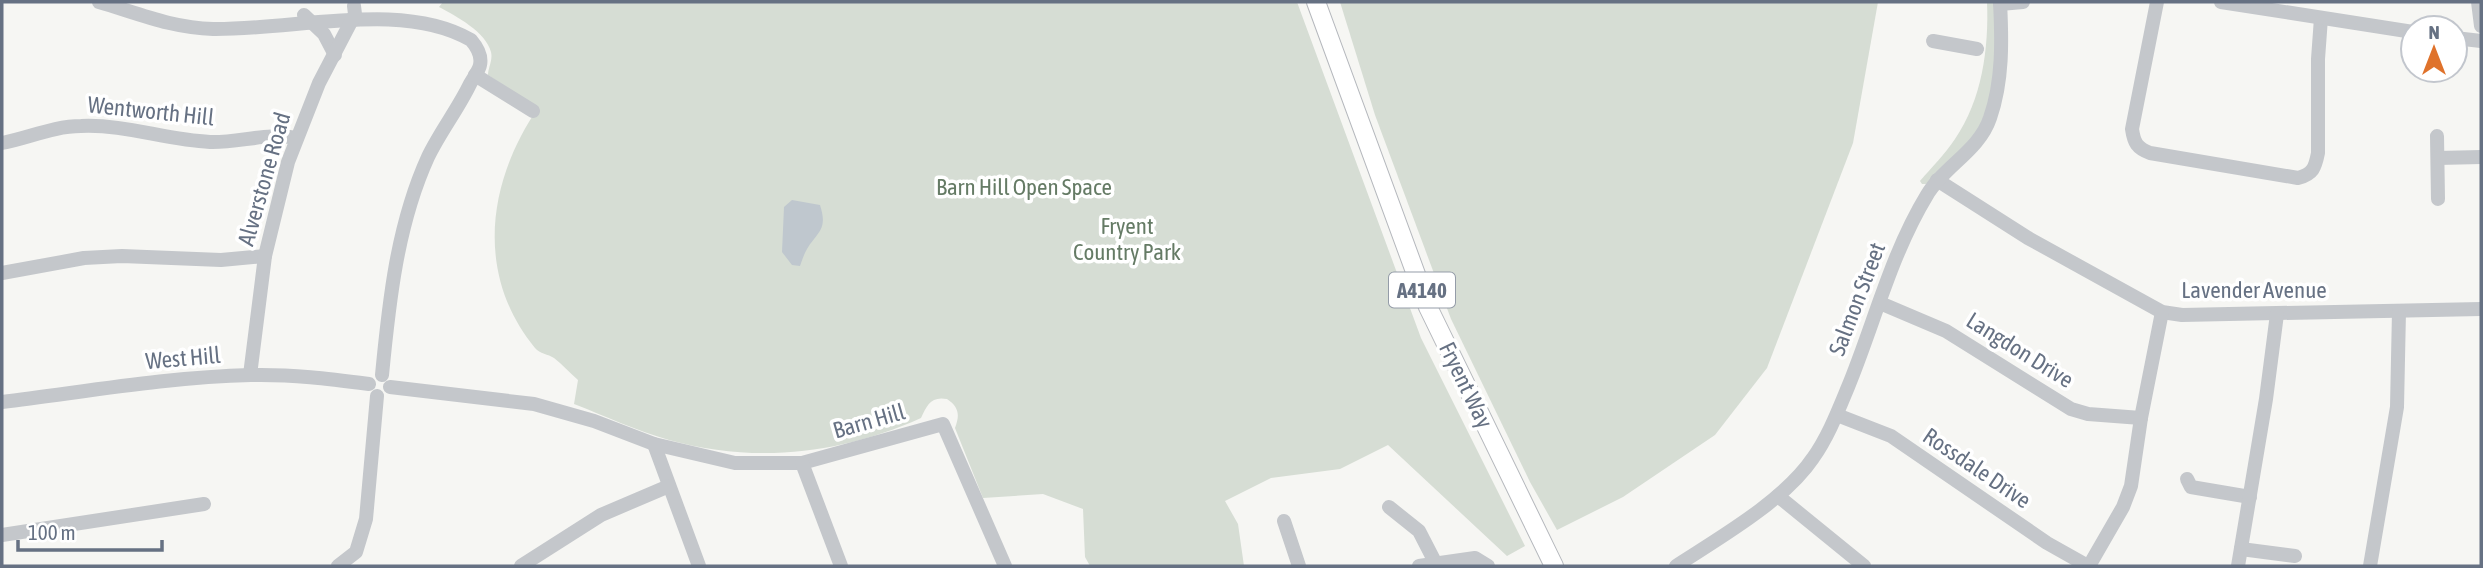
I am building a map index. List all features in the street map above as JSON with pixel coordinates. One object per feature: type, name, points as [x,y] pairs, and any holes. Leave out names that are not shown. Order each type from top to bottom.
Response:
[{"type":"main road","name":"Fryent Way","points":[[1316,2],[1429,307],[1555,566]]},
{"type":"street","points":[[99,2],[167,23],[213,29],[244,27],[377,4]]},
{"type":"street","points":[[2000,3],[2023,2]]},
{"type":"street","points":[[2157,2],[2132,129],[2134,141],[2140,149],[2150,153],[2298,178],[2310,175],[2316,167],[2321,18]]},
{"type":"street","points":[[2221,2],[2399,30]]},
{"type":"street","points":[[2478,2],[2481,26]]},
{"type":"street","name":"Salmon Street","points":[[1682,565],[1778,495],[1812,460],[1837,415],[1905,237],[1937,180],[1974,145],[1990,120],[1999,79],[2002,35],[2000,3]]},
{"type":"street","name":"Alverstone Road","points":[[250,375],[265,256],[277,200],[297,138],[319,83],[355,14],[354,6]]},
{"type":"street","points":[[338,566],[356,552],[366,519],[373,391],[384,396],[394,272],[410,207],[428,157],[461,103],[477,70],[480,55],[466,34],[416,7]]},
{"type":"street","points":[[304,15],[324,34],[335,55]]},
{"type":"street","points":[[1933,41],[1977,49]]},
{"type":"street","points":[[477,70],[533,111]]},
{"type":"street","name":"Wentworth Hill","points":[[2,143],[51,130],[79,126],[113,126],[188,141],[214,142],[283,135],[297,138]]},
{"type":"street","points":[[2437,136],[2438,199]]},
{"type":"street","points":[[2438,159],[2481,157]]},
{"type":"street","name":"Lavender Avenue","points":[[1937,180],[2028,238],[2162,312],[2182,315],[2481,309]]},
{"type":"street","points":[[2,273],[84,258],[122,256],[221,260],[265,256]]},
{"type":"street","name":"Langdon Drive","points":[[1880,303],[1946,331],[2071,408],[2088,414],[2141,418]]},
{"type":"street","points":[[2370,566],[2398,407],[2399,311]]},
{"type":"street","points":[[2089,566],[2123,507],[2131,486],[2162,312]]},
{"type":"street","points":[[2238,566],[2277,314]]},
{"type":"street","name":"West Hill","points":[[2,402],[192,378],[250,375],[324,379],[373,391]]},
{"type":"street","points":[[386,381],[534,404],[594,421],[654,444],[699,566]]},
{"type":"street","name":"Rossdale Drive","points":[[1837,415],[1891,436],[2047,543],[2089,566]]},
{"type":"street","name":"Barn Hill","points":[[654,444],[735,463],[802,463],[943,424],[1005,566]]},
{"type":"street","points":[[802,463],[841,566]]},
{"type":"street","points":[[2187,479],[2191,487],[2250,497]]},
{"type":"street","points":[[520,566],[601,515],[669,486]]},
{"type":"street","points":[[1778,495],[1864,566]]},
{"type":"street","points":[[2,535],[204,504]]},
{"type":"street","points":[[1389,507],[1419,531],[1436,564]]},
{"type":"street","points":[[1284,522],[1299,566]]},
{"type":"street","points":[[2241,549],[2296,557]]},
{"type":"street","points":[[1419,566],[1475,558],[1488,566]]},
{"type":"green space","name":"Fryent Country Park","points":[[443,2],[1297,2],[1421,338],[1525,546],[1507,556],[1388,445],[1340,469],[1271,478],[1225,501],[1238,524],[1244,566],[1090,566],[1085,557],[1083,509],[1043,494],[983,498],[955,428],[957,412],[947,399],[930,402],[921,418],[860,440],[797,452],[765,453],[733,452],[669,440],[574,404],[578,380],[554,358],[537,350],[516,320],[503,290],[496,259],[495,228],[499,197],[508,166],[538,108],[488,75],[491,55],[488,45],[470,25],[439,7]]},
{"type":"green space","points":[[1340,2],[1878,2],[1853,143],[1767,368],[1715,435],[1623,497],[1557,530],[1530,482],[1451,319],[1375,115]]},
{"type":"green space","points":[[1987,2],[1997,2],[1997,34],[1993,84],[1985,115],[1961,152],[1926,184],[1922,184],[1920,181],[1951,145],[1972,108],[1985,55]]},
{"type":"shaded area","points":[[792,200],[820,205],[823,220],[821,230],[807,249],[800,266],[792,265],[782,252],[784,207]]},
{"type":"park label","name":"Barn Hill Open Space","points":[[1024,187]]}]
